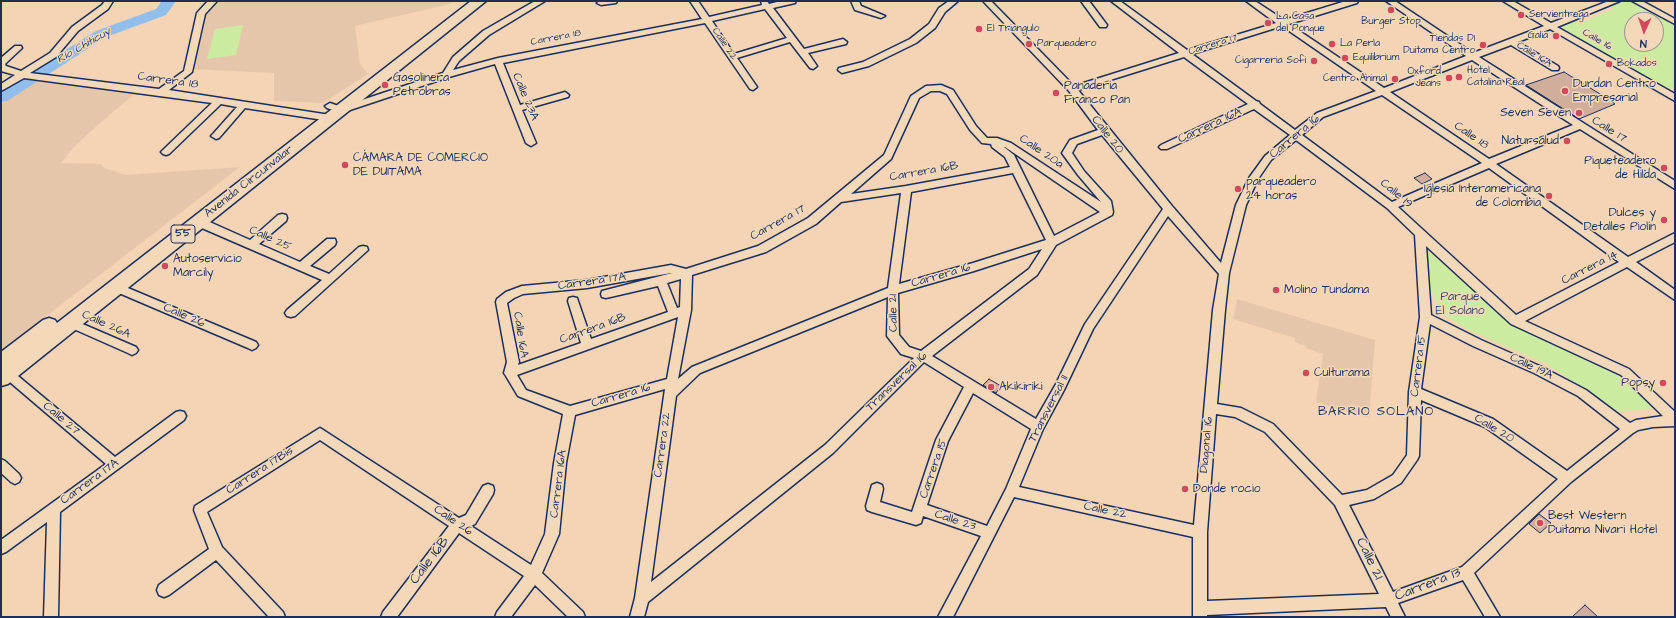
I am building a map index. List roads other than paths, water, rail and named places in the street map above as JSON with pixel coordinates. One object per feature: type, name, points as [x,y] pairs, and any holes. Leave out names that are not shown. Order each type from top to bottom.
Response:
[{"type":"highway","name":"Avenida Circunvalar","points":[[329,113],[464,1]]},
{"type":"highway","name":"Avenida Circunvalar","points":[[10,365],[329,113],[479,1]]},
{"type":"highway","name":"Avenida Circunvalar","points":[[10,365],[70,323],[199,222],[288,145]]},
{"type":"street","points":[[1,88],[26,75],[52,55],[75,29],[105,7],[108,1]]},
{"type":"street","points":[[161,92],[188,72],[201,13],[213,1]]},
{"type":"street","points":[[446,75],[456,59],[486,34],[541,1]]},
{"type":"street","points":[[601,4],[613,1]]},
{"type":"street","name":"Calle 22","points":[[694,1],[753,87]]},
{"type":"street","name":"Carrera 18","points":[[1,65],[26,75],[161,92],[243,105],[329,113],[446,75],[498,61],[707,20],[765,4],[792,1]]},
{"type":"street","points":[[855,1],[858,8],[881,16]]},
{"type":"street","points":[[842,70],[866,64],[913,41],[932,26],[942,10],[954,1]]},
{"type":"street","name":"Calle 20","points":[[986,1],[1072,89],[1104,131],[1168,209],[1224,273]]},
{"type":"street","points":[[1085,1],[1103,25]]},
{"type":"street","name":"Calle 19","points":[[1115,1],[1185,54],[1256,104],[1391,206],[1516,321],[1625,372],[1675,421]]},
{"type":"street","name":"Calle 18","points":[[1250,1],[1488,164],[1675,296]]},
{"type":"street","name":"Carrera 17","points":[[1072,89],[1354,1]]},
{"type":"street","name":"Calle 17","points":[[1390,1],[1473,57],[1675,186]]},
{"type":"street","name":"Calle 16","points":[[1507,1],[1675,98]]},
{"type":"street","name":"Carrera 16","points":[[1224,273],[1241,205],[1254,178],[1268,158],[1320,115],[1616,1]]},
{"type":"street","points":[[1636,1],[1675,22]]},
{"type":"street","points":[[765,4],[813,66]]},
{"type":"street","points":[[732,57],[792,39]]},
{"type":"street","points":[[803,52],[843,42]]},
{"type":"street","name":"Calle 16A","points":[[1512,42],[1555,68]]},
{"type":"street","points":[[1,65],[18,48]]},
{"type":"street","name":"Calle 23A","points":[[498,61],[531,143]]},
{"type":"street","name":"Carrera 17","points":[[606,294],[661,281],[762,249],[812,221],[888,157],[915,96],[929,88],[941,88],[950,92],[973,128],[984,141]]},
{"type":"street","points":[[517,109],[565,95]]},
{"type":"street","points":[[166,152],[219,101]]},
{"type":"street","name":"Carrera 16A","points":[[1164,147],[1256,104]]},
{"type":"street","points":[[216,136],[243,105]]},
{"type":"street","points":[[1391,206],[1580,126]]},
{"type":"street","points":[[1104,131],[1073,142],[1067,153],[1081,173],[1107,203],[1108,212]]},
{"type":"street","points":[[984,141],[1000,148],[1009,155],[1052,242]]},
{"type":"street","name":"Calle 20a","points":[[984,141],[997,141],[1008,145],[1108,212]]},
{"type":"street","name":"Carrera 16B","points":[[837,199],[906,189],[1015,169]]},
{"type":"street","name":"Calle 21","points":[[906,189],[893,290],[893,336],[906,351],[923,356],[1038,427]]},
{"type":"street","name":"Transversal 11","points":[[945,617],[1011,491],[1038,427],[1060,387],[1089,327],[1168,209]]},
{"type":"street","name":"Carrera 16","points":[[570,410],[671,388],[696,370],[893,290],[974,267],[1052,242],[1108,212]]},
{"type":"street","points":[[251,244],[282,218]]},
{"type":"street","name":"Calle 25","points":[[199,222],[330,279]]},
{"type":"street","name":"Carrera 15","points":[[1340,501],[1369,495],[1397,479],[1413,456],[1415,392],[1426,317],[1420,234]]},
{"type":"street","name":"Carrera 14","points":[[1516,321],[1675,237]]},
{"type":"street","points":[[301,266],[331,242]]},
{"type":"street","name":"Transversal 16","points":[[642,598],[829,449],[923,356],[1033,272],[1052,242]]},
{"type":"street","points":[[291,313],[363,250]]},
{"type":"street","name":"Carrera 17A","points":[[501,302],[522,290],[587,284],[671,269],[686,272]]},
{"type":"street","name":"Carrera 22","points":[[637,617],[642,598],[671,388],[685,310],[687,285],[686,272]]},
{"type":"street","name":"Diagonal 16","points":[[1199,612],[1200,532],[1219,310],[1224,273]]},
{"type":"street","points":[[661,281],[674,314]]},
{"type":"street","name":"Calle 26","points":[[116,287],[252,346]]},
{"type":"street","points":[[573,301],[587,345]]},
{"type":"street","name":"Calle 16A","points":[[501,302],[514,362],[510,373]]},
{"type":"street","name":"Carrera 16B","points":[[510,373],[685,310]]},
{"type":"street","name":"Calle 19A","points":[[1426,317],[1477,343],[1538,370],[1582,392],[1629,429]]},
{"type":"street","name":"Calle 26A","points":[[70,323],[132,350]]},
{"type":"street","name":"Calle 27","points":[[10,365],[115,464]]},
{"type":"street","points":[[510,373],[522,393],[570,410]]},
{"type":"street","name":"Carrera 15","points":[[920,509],[942,440],[971,386]]},
{"type":"street","name":"Calle 20","points":[[1415,392],[1489,423],[1567,478]]},
{"type":"street","name":"Calle 21","points":[[1210,408],[1237,412],[1268,428],[1340,501],[1398,617]]},
{"type":"street","name":"Carrera 16A","points":[[502,617],[534,575],[552,534],[560,463],[570,410]]},
{"type":"street","name":"Carrera 17A","points":[[1,548],[180,416]]},
{"type":"street","name":"Carrera 13","points":[[1199,612],[1389,600],[1466,572],[1567,478],[1629,429],[1636,425],[1653,422],[1675,421]]},
{"type":"street","points":[[1629,429],[1675,427]]},
{"type":"street","name":"Calle 26","points":[[320,433],[534,575],[578,617]]},
{"type":"street","name":"Carrera 17Bis","points":[[217,551],[200,510],[320,433]]},
{"type":"street","points":[[1,465],[15,478]]},
{"type":"street","points":[[877,489],[872,506],[916,518],[920,509]]},
{"type":"street","name":"Calle 16B","points":[[388,617],[458,524],[470,520],[488,490]]},
{"type":"street","name":"Calle 22","points":[[1011,491],[1200,532]]},
{"type":"street","points":[[51,617],[54,508]]},
{"type":"street","name":"Calle 23","points":[[920,509],[990,533]]},
{"type":"street","points":[[164,590],[217,551],[278,617]]},
{"type":"street","points":[[1466,572],[1493,617]]},
{"type":"waterway","name":"Río Chiticuy","points":[[1,97],[101,34],[161,12],[169,1]]},
{"type":"place","name":"Burger Stop","points":[[1391,10]]},
{"type":"place","name":"Servientrega","points":[[1521,15]]},
{"type":"place","name":"La Casa del Ponque","points":[[1268,23]]},
{"type":"place","name":"El Triangulo","points":[[979,29]]},
{"type":"place","name":"Galia","points":[[1556,36]]},
{"type":"place","name":"Parqueadero","points":[[1029,44]]},
{"type":"place","name":"La Perla","points":[[1332,44]]},
{"type":"place","name":"Tiendas D1 Duitama Centro","points":[[1483,45]]},
{"type":"place","name":"Equilibrium","points":[[1345,58]]},
{"type":"place","name":"Cigarreria Sofi","points":[[1314,61]]},
{"type":"place","name":"Bokados","points":[[1609,64]]},
{"type":"place","name":"Hotel Catalina Real","points":[[1459,77]]},
{"type":"place","name":"Oxford Jeans","points":[[1449,78]]},
{"type":"place","name":"Centro Animal","points":[[1395,79]]},
{"type":"place","name":"Gasolinera Petrobras","points":[[385,85]]},
{"type":"place","name":"Durdan Centro Empresarial","points":[[1565,91]]},
{"type":"place","name":"Panadería Franco Pan","points":[[1056,93]]},
{"type":"place","name":"Seven Seven","points":[[1579,113]]},
{"type":"place","name":"Natursalud","points":[[1567,141]]},
{"type":"place","name":"CÁMARA DE COMERCIO DE DUITAMA","points":[[345,165]]},
{"type":"place","name":"Piqueteadero de Hilda","points":[[1664,168]]},
{"type":"place","name":"parqueadero 24 horas","points":[[1238,189]]},
{"type":"place","name":"Iglesia Interamericana de Colombia","points":[[1549,196]]},
{"type":"place","name":"Dulces y Detalles Piolín","points":[[1664,220]]},
{"type":"place","name":"Autoservicio Marcily","points":[[165,266]]},
{"type":"place","name":"Molino Tundama","points":[[1276,290]]},
{"type":"place","name":"Culturama","points":[[1306,373]]},
{"type":"place","name":"Popsy","points":[[1663,383]]},
{"type":"place","name":"Akikiriki","points":[[991,387]]},
{"type":"place","name":"Donde rocio","points":[[1185,489]]},
{"type":"place","name":"Best Western Duitama Nivari Hotel","points":[[1540,523]]},
{"type":"district","name":"BARRIO SOLANO","points":[[1376,412]]},
{"type":"park label","name":"Parque El Solano","points":[[1460,304]]}]
